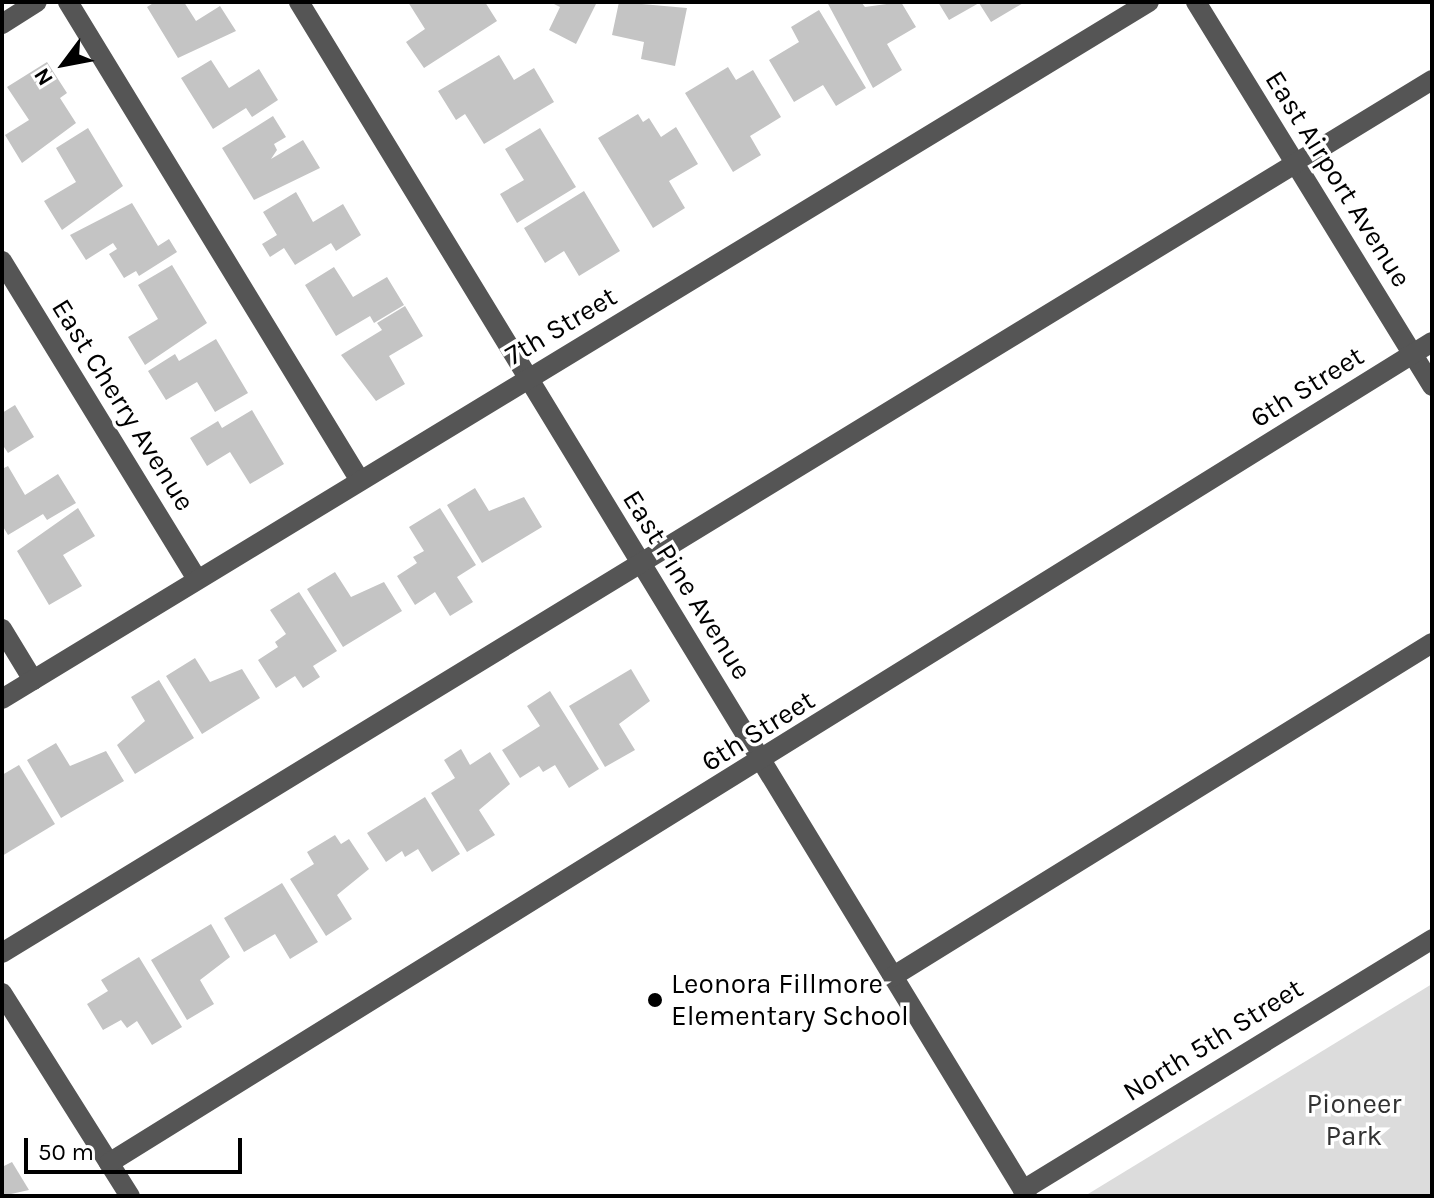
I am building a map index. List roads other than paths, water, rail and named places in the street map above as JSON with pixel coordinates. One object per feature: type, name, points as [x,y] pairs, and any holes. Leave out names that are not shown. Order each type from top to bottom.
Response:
[{"type":"street","points":[[2,24],[37,2]]},
{"type":"street","points":[[68,2],[359,479]]},
{"type":"street","name":"East Pine Avenue","points":[[299,2],[1025,1193]]},
{"type":"street","name":"7th Street","points":[[2,699],[359,479],[1149,2]]},
{"type":"street","name":"East Airport Avenue","points":[[1196,2],[1432,386]]},
{"type":"street","points":[[2,953],[1432,80]]},
{"type":"street","name":"East Cherry Avenue","points":[[2,261],[197,579]]},
{"type":"street","name":"6th Street","points":[[109,1163],[762,762],[1432,342]]},
{"type":"street","points":[[2,629],[33,680]]},
{"type":"street","points":[[892,977],[1432,643]]},
{"type":"street","name":"North 5th Street","points":[[1025,1193],[1432,939]]},
{"type":"street","points":[[2,993],[130,1196]]},
{"type":"place","name":"Leonora Fillmore Elementary School","points":[[655,1000]]},
{"type":"park label","name":"Pioneer Park","points":[[1354,1120]]}]
